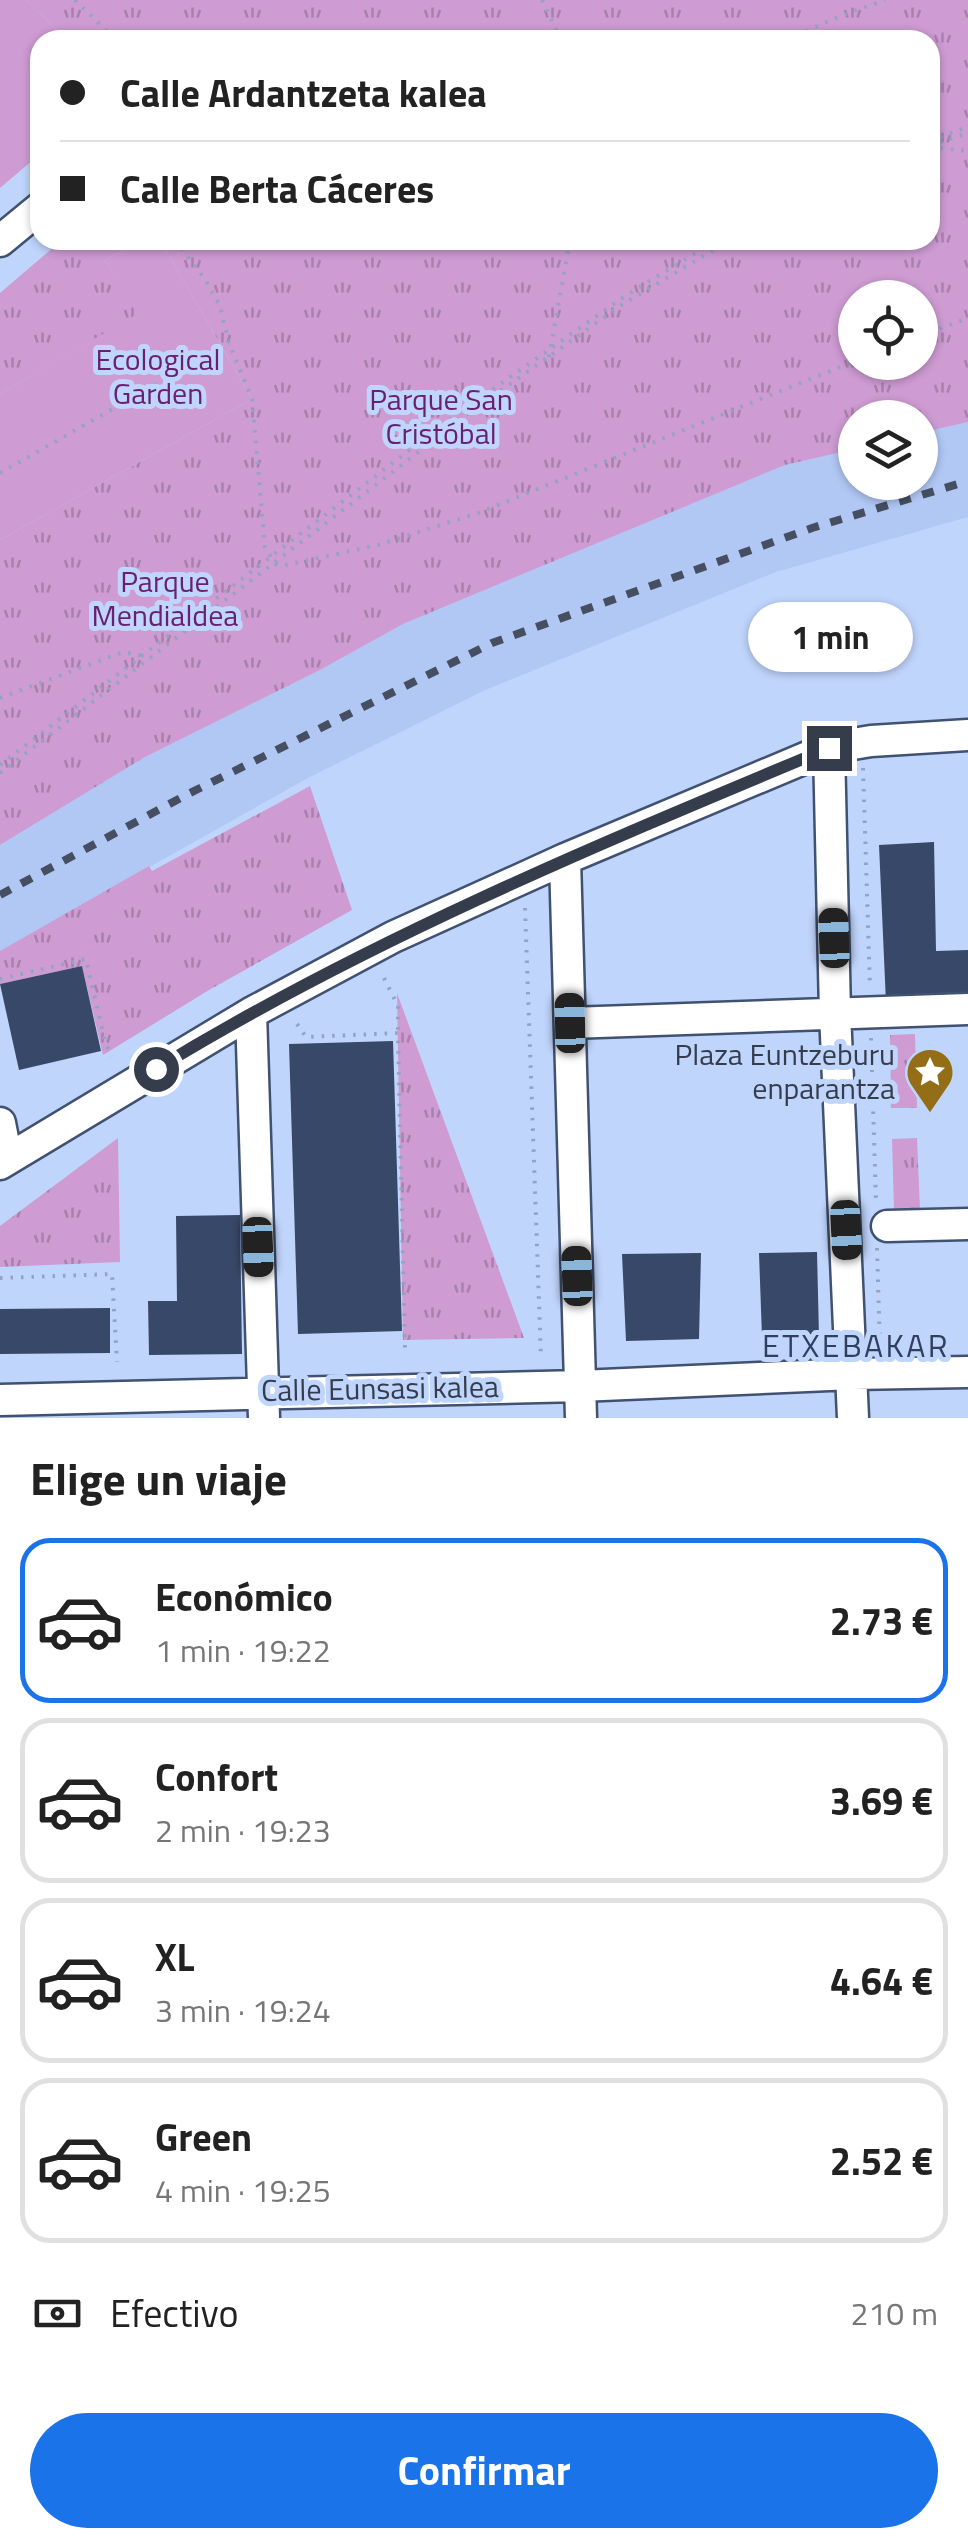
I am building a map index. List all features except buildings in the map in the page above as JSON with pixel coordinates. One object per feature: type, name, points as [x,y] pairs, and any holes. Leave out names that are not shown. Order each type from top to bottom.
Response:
[{"type":"street","points":[[0,241],[30,216]]},
{"type":"street","points":[[0,1123],[4,1161],[250,1012],[393,937],[565,858],[829,748],[968,735]]},
{"type":"street","points":[[829,748],[835,1014],[866,1374],[853,1418]]},
{"type":"street","points":[[565,858],[581,1418]]},
{"type":"street","points":[[570,1023],[871,1012],[925,1022],[968,1008]]},
{"type":"street","points":[[250,1012],[264,1405]]},
{"type":"street","points":[[880,1227],[968,1224]]},
{"type":"street","name":"Calle Eunsasi kalea","points":[[0,1400],[264,1405],[542,1386],[968,1372]]},
{"type":"path","points":[[75,0],[106,30]]},
{"type":"path","points":[[542,0],[556,30]]},
{"type":"path","points":[[812,30],[885,0]]},
{"type":"path","points":[[940,140],[968,130]]},
{"type":"path","points":[[940,146],[968,151]]},
{"type":"path","points":[[183,250],[220,306],[228,343],[252,399],[265,547],[276,564],[282,566],[378,545],[478,512],[838,368]]},
{"type":"path","points":[[548,356],[568,250]]},
{"type":"path","points":[[0,765],[438,428],[550,347],[701,250]]},
{"type":"path","points":[[0,773],[548,356],[656,282],[712,250]]},
{"type":"path","points":[[938,329],[968,318]]},
{"type":"path","points":[[0,473],[228,343]]},
{"type":"path","points":[[0,698],[123,652],[152,658]]},
{"type":"path","points":[[862,742],[880,1227],[866,1374]]},
{"type":"path","points":[[524,878],[542,1386]]},
{"type":"path","points":[[0,978],[86,959],[105,1042],[112,1056]]},
{"type":"path","points":[[384,978],[398,1006],[405,1352]]},
{"type":"path","points":[[297,1024],[306,1037],[398,1033]]},
{"type":"path","points":[[0,1278],[112,1274],[117,1362]]},
{"type":"shaded area","points":[[968,422],[968,517],[776,572],[483,691],[308,778],[0,951],[0,845],[145,757],[403,624],[785,465],[838,453],[838,500],[938,500],[938,429]]},
{"type":"green space","points":[[0,0],[26,0],[58,30],[30,30],[30,162],[0,188]]},
{"type":"green space","name":"Parque San Cristóbal","points":[[26,0],[968,0],[968,422],[938,429],[938,400],[838,400],[838,453],[785,465],[403,624],[145,757],[0,845],[0,540],[252,399],[166,250],[940,250],[940,30],[58,30]]},
{"type":"green space","points":[[50,250],[124,250],[105,260],[138,314],[0,394],[0,293]]},
{"type":"green space","name":"Ecological Garden","points":[[124,250],[166,250],[252,399],[0,540],[0,394],[137,314],[105,260]]},
{"type":"green space","points":[[310,786],[352,910],[103,1055],[82,966],[0,984],[0,951],[149,866],[152,871]]},
{"type":"green space","points":[[397,993],[524,1338],[403,1340]]},
{"type":"green space","points":[[915,1034],[917,1108],[891,1108],[890,1035]]},
{"type":"green space","points":[[118,1138],[120,1262],[0,1267],[0,1226]]},
{"type":"green space","points":[[917,1138],[920,1210],[894,1210],[892,1139]]},
{"type":"railway","points":[[0,895],[188,794],[492,643],[812,528],[968,481]]},
{"type":"place","name":"Plaza Euntzeburu enparantza","points":[[930,1114]]},
{"type":"district","name":"ETXEBAKAR","points":[[856,1346]]},
{"type":"route","points":[[156,1069],[250,1012],[393,937],[565,858],[829,748]]},
{"type":"park label","name":"Parque Mendialdea","points":[[165,599]]}]
